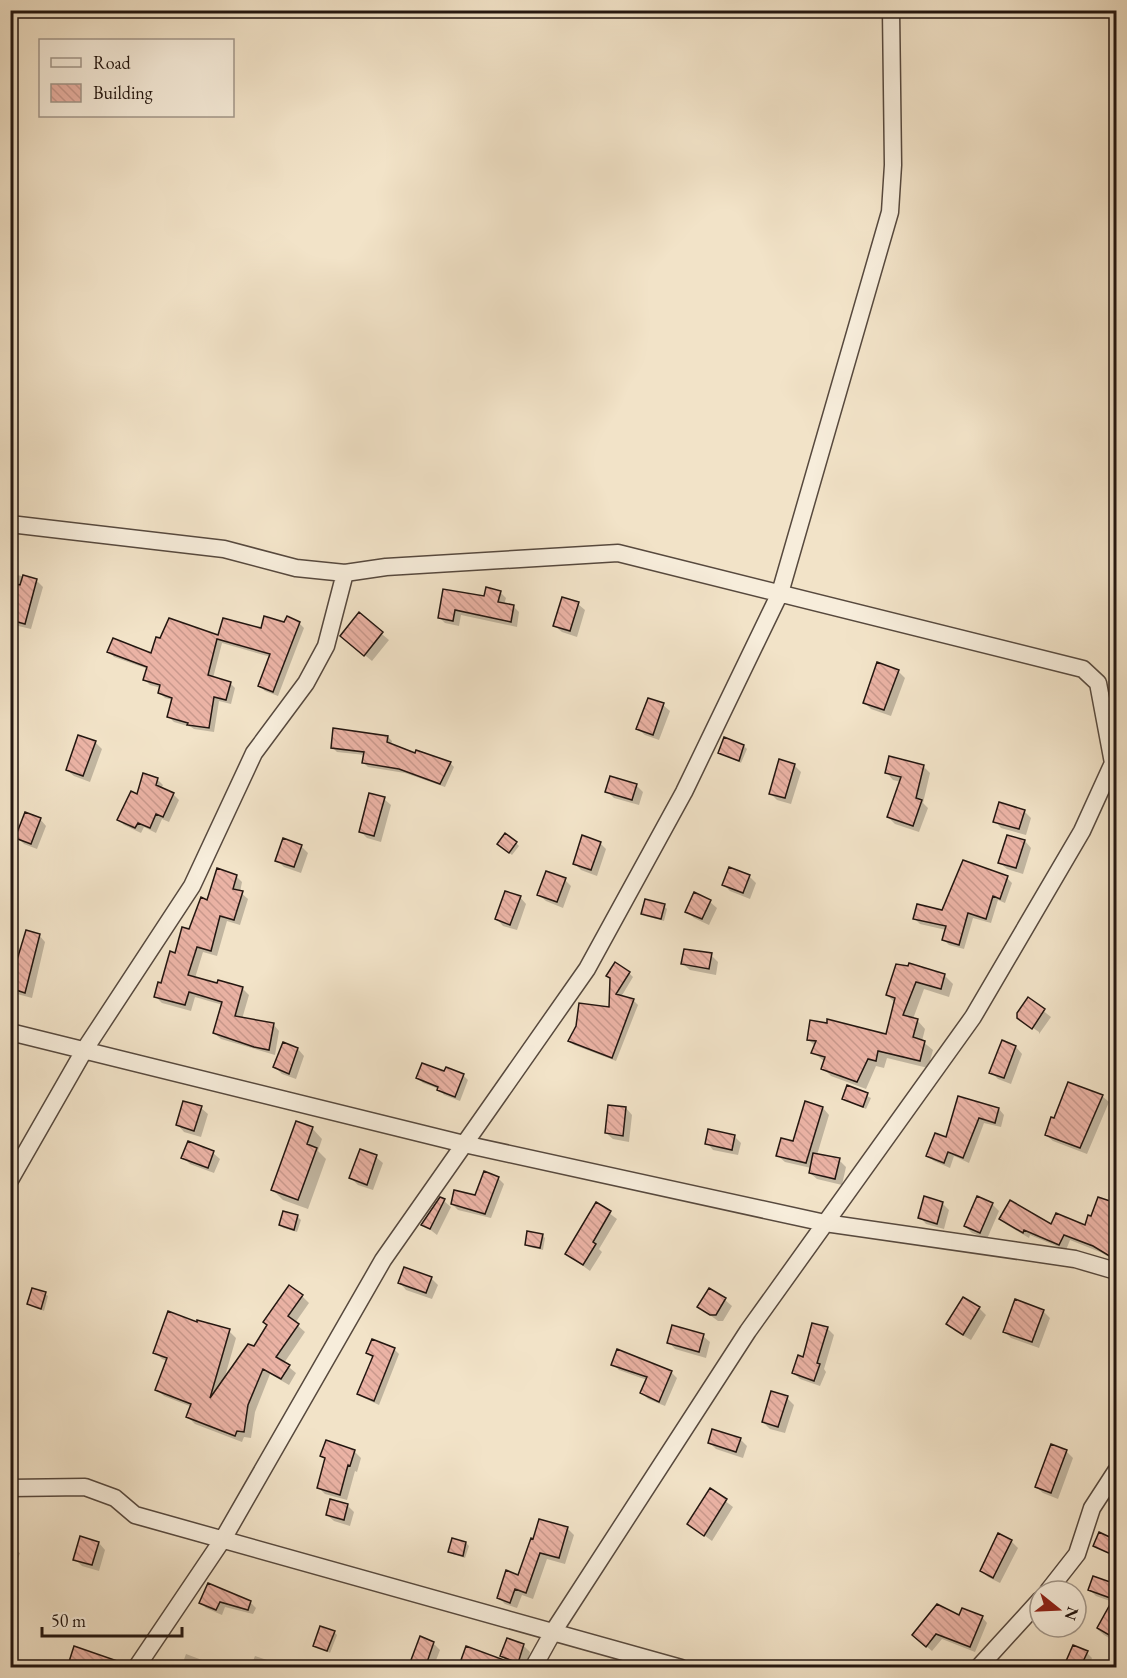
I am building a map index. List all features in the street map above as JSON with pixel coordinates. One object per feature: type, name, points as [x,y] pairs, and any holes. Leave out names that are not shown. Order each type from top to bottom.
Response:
[{"type":"street","points":[[136,1668],[223,1539],[383,1260],[587,969],[684,792],[780,593],[890,212],[893,165],[891,10]]},
{"type":"street","points":[[10,524],[224,549],[296,568],[345,573],[386,567],[618,553],[1083,669],[1098,683],[1115,764],[1082,831],[973,1017],[748,1331],[553,1632],[533,1668]]},
{"type":"street","points":[[10,1180],[85,1049],[192,886],[254,753],[306,683],[326,646],[345,573]]},
{"type":"street","points":[[10,1032],[464,1144],[825,1223],[1075,1259],[1116,1271]]},
{"type":"street","points":[[1057,1579],[1077,1554],[1092,1508],[1116,1471]]},
{"type":"street","points":[[10,1488],[85,1487],[115,1498],[135,1515],[681,1668]]},
{"type":"street","points":[[978,1668],[1028,1613]]},
{"type":"building","points":[[23,575],[37,579],[25,624],[10,620],[10,583],[20,585]]},
{"type":"building","points":[[486,587],[501,591],[498,602],[514,605],[511,622],[455,610],[453,621],[438,618],[443,589],[484,596]]},
{"type":"building","points":[[562,597],[579,602],[570,631],[553,626]]},
{"type":"building","points":[[359,612],[383,632],[364,656],[340,636]]},
{"type":"building","points":[[264,616],[284,622],[287,616],[300,622],[273,692],[258,686],[270,654],[217,639],[208,675],[231,682],[226,700],[214,697],[209,728],[187,725],[188,723],[167,717],[172,698],[158,693],[160,685],[143,680],[147,667],[107,652],[113,638],[151,653],[156,637],[160,638],[169,618],[218,635],[223,618],[261,628]]},
{"type":"building","points":[[877,662],[899,670],[884,710],[863,703]]},
{"type":"building","points":[[648,698],[664,703],[653,735],[636,729]]},
{"type":"building","points":[[333,728],[388,736],[387,742],[415,753],[416,750],[451,762],[440,784],[399,769],[362,763],[364,752],[331,748]]},
{"type":"building","points":[[78,735],[96,741],[83,776],[66,770]]},
{"type":"building","points":[[724,737],[744,745],[739,761],[718,753]]},
{"type":"building","points":[[889,756],[924,765],[916,798],[922,800],[913,826],[887,817],[901,777],[885,773]]},
{"type":"building","points":[[779,759],[795,764],[785,798],[769,794]]},
{"type":"building","points":[[143,773],[158,778],[156,785],[174,793],[163,817],[156,814],[150,828],[138,823],[135,828],[117,820],[131,791],[137,794]]},
{"type":"building","points":[[610,776],[637,784],[632,800],[605,792]]},
{"type":"building","points":[[369,793],[385,797],[374,836],[359,832]]},
{"type":"building","points":[[999,802],[1025,810],[1019,829],[993,822]]},
{"type":"building","points":[[25,812],[41,818],[31,844],[15,838]]},
{"type":"building","points":[[505,833],[517,842],[509,853],[497,844]]},
{"type":"building","points":[[582,835],[601,842],[591,870],[573,864]]},
{"type":"building","points":[[1007,835],[1025,840],[1016,868],[998,863]]},
{"type":"building","points":[[283,838],[302,845],[294,867],[275,861]]},
{"type":"building","points":[[963,860],[1008,876],[1000,899],[993,896],[986,919],[968,913],[959,945],[942,940],[946,926],[913,919],[917,904],[942,910]]},
{"type":"building","points":[[729,867],[750,875],[743,893],[722,885]]},
{"type":"building","points":[[217,868],[237,875],[233,889],[243,891],[234,920],[220,916],[211,951],[197,947],[188,975],[243,987],[235,1016],[274,1023],[269,1050],[213,1033],[222,1002],[189,992],[185,1005],[154,997],[158,982],[161,983],[170,951],[175,953],[182,927],[189,929],[201,897],[207,900]]},
{"type":"building","points":[[546,871],[566,878],[557,902],[537,895]]},
{"type":"building","points":[[505,891],[521,896],[510,925],[495,919]]},
{"type":"building","points":[[694,892],[711,900],[702,919],[685,912]]},
{"type":"building","points":[[645,899],[665,904],[661,919],[641,914]]},
{"type":"building","points":[[26,930],[40,934],[25,993],[10,988],[10,983]]},
{"type":"building","points":[[684,949],[712,953],[709,969],[681,964]]},
{"type":"building","points":[[615,962],[630,972],[616,994],[634,999],[612,1058],[568,1041],[576,1026],[579,1003],[609,1007],[610,978],[606,976]]},
{"type":"building","points":[[909,963],[945,974],[941,989],[916,982],[903,1015],[918,1019],[913,1037],[925,1041],[920,1061],[878,1051],[876,1061],[868,1059],[857,1082],[821,1069],[825,1057],[811,1053],[816,1041],[807,1040],[810,1020],[827,1023],[827,1019],[886,1034],[895,998],[886,995],[896,964],[908,966]]},
{"type":"building","points":[[1028,997],[1045,1009],[1032,1029],[1017,1018],[1017,1013]]},
{"type":"building","points":[[1002,1040],[1016,1046],[1004,1078],[989,1073]]},
{"type":"building","points":[[283,1042],[298,1048],[289,1074],[273,1067]]},
{"type":"building","points":[[422,1063],[444,1071],[446,1067],[464,1074],[455,1097],[416,1078]]},
{"type":"building","points":[[1068,1082],[1103,1095],[1080,1148],[1045,1135]]},
{"type":"building","points":[[847,1085],[868,1093],[863,1107],[842,1099]]},
{"type":"building","points":[[958,1096],[999,1108],[995,1123],[979,1118],[963,1158],[948,1152],[944,1163],[926,1156],[935,1133],[946,1137]]},
{"type":"building","points":[[183,1101],[202,1106],[194,1131],[176,1125]]},
{"type":"building","points":[[805,1101],[823,1107],[806,1163],[776,1156],[781,1138],[793,1141]]},
{"type":"building","points":[[608,1105],[626,1107],[623,1136],[605,1133]]},
{"type":"building","points":[[296,1121],[313,1127],[307,1144],[317,1148],[298,1200],[271,1190]]},
{"type":"building","points":[[708,1129],[735,1135],[732,1150],[705,1144]]},
{"type":"building","points":[[188,1141],[214,1151],[208,1168],[181,1158]]},
{"type":"building","points":[[360,1149],[377,1155],[367,1185],[349,1178]]},
{"type":"building","points":[[813,1153],[840,1158],[835,1179],[809,1173]]},
{"type":"building","points":[[484,1171],[499,1177],[485,1214],[451,1204],[454,1190],[475,1195]]},
{"type":"building","points":[[924,1196],[943,1202],[937,1224],[918,1218]]},
{"type":"building","points":[[977,1196],[993,1203],[980,1233],[964,1226]]},
{"type":"building","points":[[440,1197],[445,1199],[430,1229],[421,1225]]},
{"type":"building","points":[[1098,1197],[1116,1203],[1116,1260],[1093,1246],[1064,1235],[1059,1245],[1024,1230],[1023,1233],[999,1219],[1010,1200],[1051,1224],[1056,1213],[1085,1225]]},
{"type":"building","points":[[596,1202],[611,1211],[593,1242],[596,1244],[583,1265],[565,1254]]},
{"type":"building","points":[[283,1211],[298,1215],[294,1230],[279,1225]]},
{"type":"building","points":[[527,1231],[543,1234],[540,1248],[525,1245]]},
{"type":"building","points":[[404,1267],[432,1277],[426,1293],[398,1283]]},
{"type":"building","points":[[289,1285],[303,1295],[288,1316],[299,1324],[276,1357],[290,1365],[281,1379],[263,1369],[248,1405],[244,1432],[237,1431],[235,1436],[186,1417],[191,1404],[155,1390],[167,1358],[153,1353],[168,1311],[197,1322],[197,1320],[230,1329],[210,1398],[248,1344],[254,1346],[267,1325],[263,1322]]},
{"type":"building","points":[[32,1288],[46,1292],[41,1309],[27,1304]]},
{"type":"building","points":[[709,1288],[726,1298],[716,1315],[710,1315],[697,1307]]},
{"type":"building","points":[[963,1297],[980,1307],[963,1335],[946,1324]]},
{"type":"building","points":[[1015,1299],[1044,1310],[1032,1342],[1003,1332]]},
{"type":"building","points":[[812,1323],[828,1327],[814,1381],[792,1373],[798,1355],[803,1357]]},
{"type":"building","points":[[672,1325],[704,1334],[699,1352],[667,1343]]},
{"type":"building","points":[[372,1339],[395,1348],[374,1401],[357,1394],[373,1356],[366,1353]]},
{"type":"building","points":[[617,1349],[672,1371],[659,1402],[640,1393],[647,1377],[611,1365]]},
{"type":"building","points":[[771,1391],[788,1396],[778,1427],[762,1422]]},
{"type":"building","points":[[712,1429],[741,1438],[736,1452],[708,1443]]},
{"type":"building","points":[[326,1440],[355,1450],[350,1466],[348,1465],[340,1495],[317,1488],[325,1458],[320,1456]]},
{"type":"building","points":[[1051,1444],[1067,1450],[1051,1493],[1035,1487]]},
{"type":"building","points":[[710,1488],[727,1499],[704,1536],[687,1524]]},
{"type":"building","points":[[330,1499],[348,1504],[344,1520],[326,1515]]},
{"type":"building","points":[[539,1519],[568,1527],[559,1558],[540,1553],[526,1593],[515,1589],[510,1603],[497,1598],[506,1570],[518,1575]]},
{"type":"building","points":[[1099,1532],[1116,1540],[1113,1555],[1093,1546]]},
{"type":"building","points":[[998,1533],[1012,1540],[993,1578],[980,1571]]},
{"type":"building","points":[[80,1536],[99,1542],[92,1565],[73,1560]]},
{"type":"building","points":[[452,1538],[466,1542],[463,1556],[448,1552]]},
{"type":"building","points":[[1093,1576],[1116,1584],[1116,1639],[1097,1628],[1113,1599],[1088,1590]]},
{"type":"building","points":[[208,1583],[251,1601],[248,1610],[220,1602],[216,1610],[199,1603]]},
{"type":"building","points":[[937,1604],[959,1615],[962,1608],[983,1616],[970,1647],[936,1634],[926,1647],[912,1635]]},
{"type":"building","points":[[320,1626],[335,1631],[327,1651],[313,1646]]},
{"type":"building","points":[[420,1636],[434,1642],[425,1668],[408,1668]]},
{"type":"building","points":[[507,1638],[524,1644],[518,1663],[500,1656]]},
{"type":"building","points":[[1073,1645],[1088,1651],[1080,1668],[1063,1668]]},
{"type":"building","points":[[74,1646],[126,1664],[126,1668],[67,1668]]},
{"type":"building","points":[[466,1646],[520,1666],[520,1668],[482,1668],[461,1660]]}]
